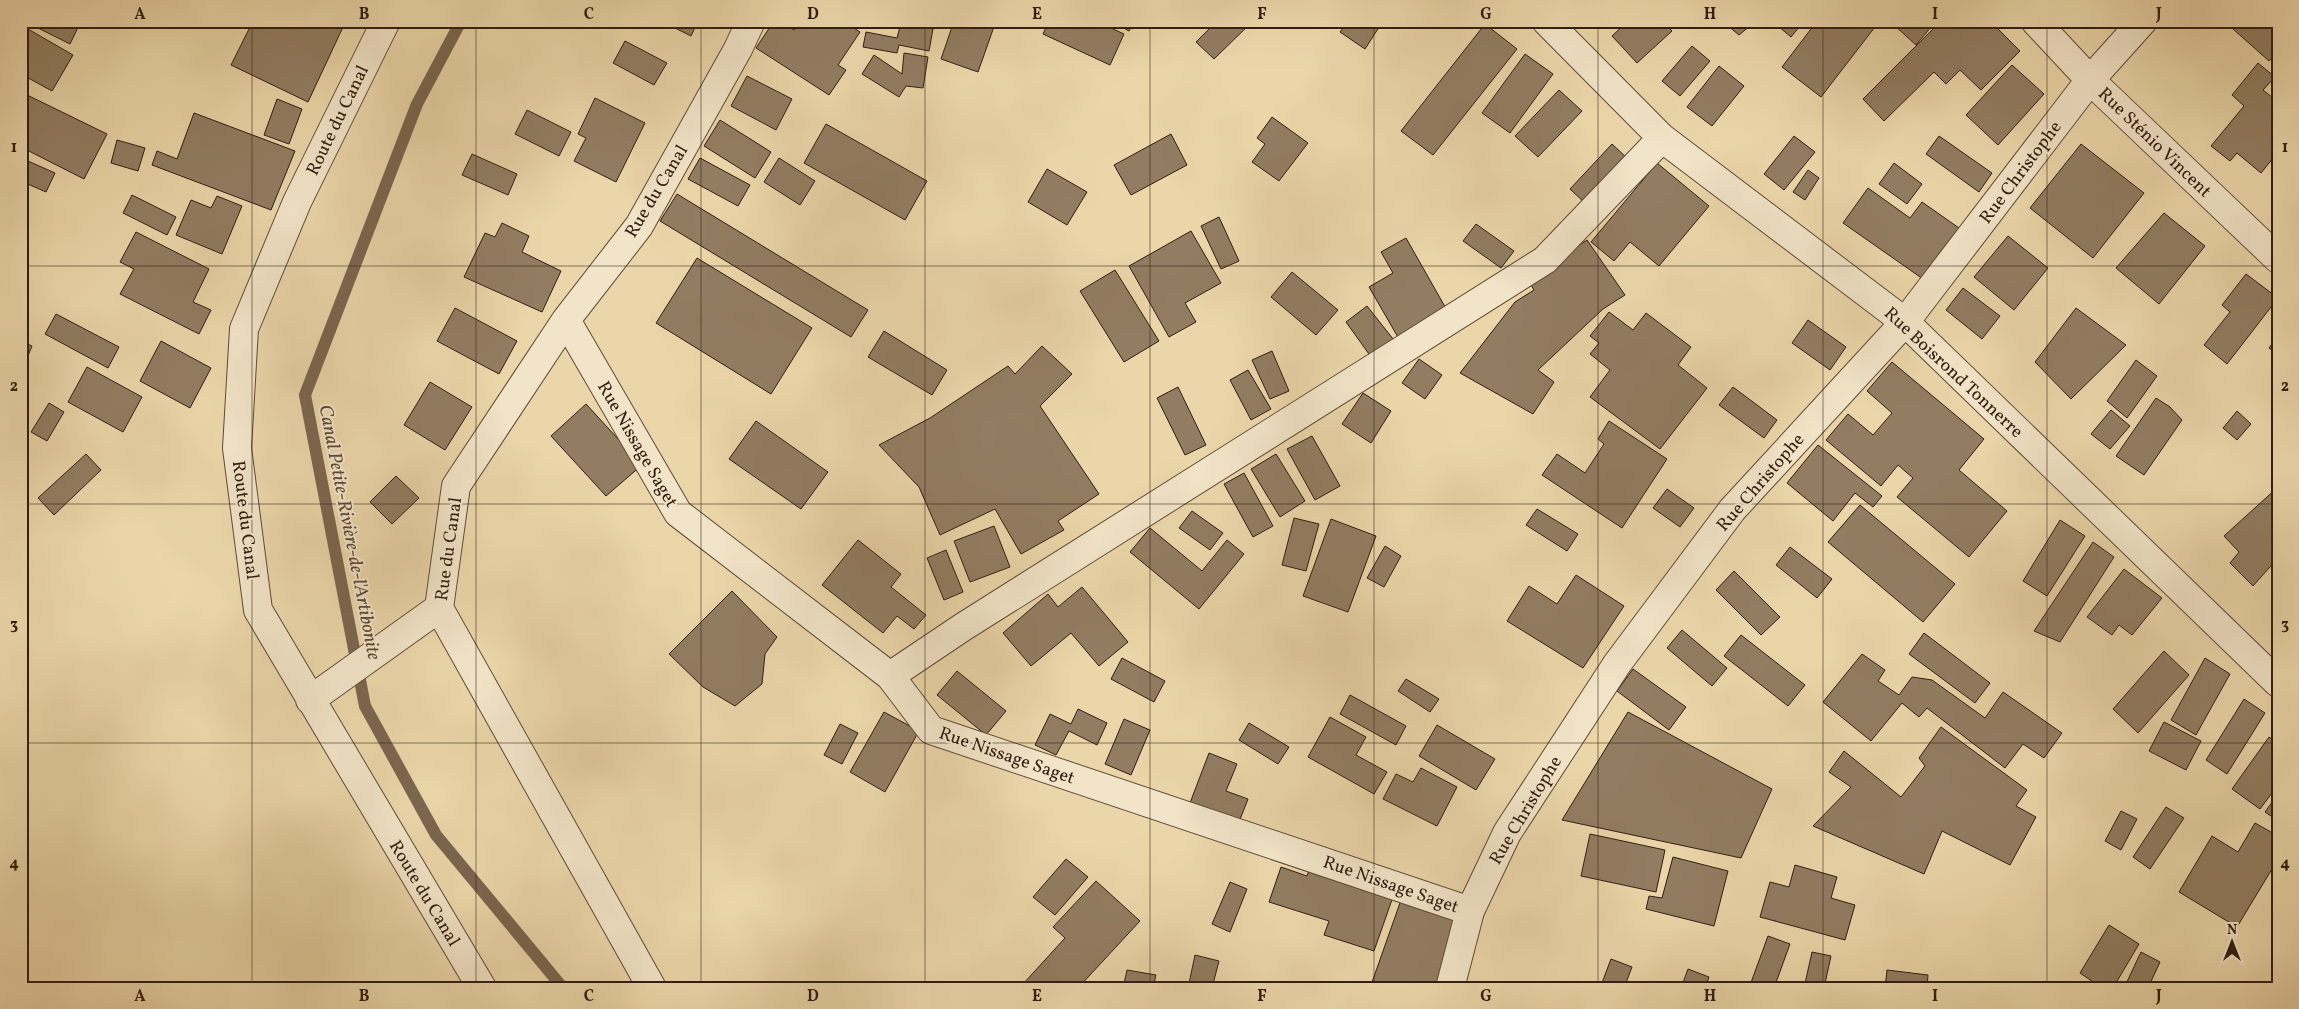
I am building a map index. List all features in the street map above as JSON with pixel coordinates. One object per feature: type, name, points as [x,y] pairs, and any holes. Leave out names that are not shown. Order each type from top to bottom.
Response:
[{"type":"street","name":"Route du Canal","points":[[386,21],[297,202],[244,328],[237,448],[258,610],[482,988]]},
{"type":"street","name":"Rue du Canal","points":[[652,988],[439,608],[456,486],[566,320],[639,226],[738,49],[751,21]]},
{"type":"street","name":"Rue Boisrond Tonnerre","points":[[1546,21],[1662,138],[1905,322],[2278,683]]},
{"type":"street","name":"Rue Sténio Vincent","points":[[2035,21],[2090,80],[2278,259]]},
{"type":"street","name":"Rue Christophe","points":[[1451,987],[1470,911],[1507,833],[1617,664],[1732,510],[1905,322],[2090,80],[2143,21]]},
{"type":"street","points":[[890,676],[963,627],[1545,260],[1662,138]]},
{"type":"street","name":"Rue Nissage Saget","points":[[566,320],[678,513],[890,676],[931,730],[1470,911]]},
{"type":"street","points":[[310,700],[439,608]]},
{"type":"building","points":[[24,21],[81,21],[70,44]]},
{"type":"building","points":[[224,21],[244,21],[242,28]]},
{"type":"building","points":[[253,21],[331,21],[343,27],[308,102],[231,65]]},
{"type":"building","points":[[661,21],[698,21],[691,36]]},
{"type":"building","points":[[774,21],[780,21],[794,30],[800,21],[859,21],[854,28],[860,32],[838,65],[846,70],[829,95],[756,48]]},
{"type":"building","points":[[926,21],[940,21],[938,25]]},
{"type":"building","points":[[954,21],[996,21],[978,72],[941,59]]},
{"type":"building","points":[[1049,21],[1096,21],[1124,34],[1110,65],[1043,34]]},
{"type":"building","points":[[1111,21],[1135,21],[1129,31]]},
{"type":"building","points":[[1217,21],[1253,21],[1214,59],[1196,42]]},
{"type":"building","points":[[1348,21],[1383,21],[1365,49],[1340,32]]},
{"type":"building","points":[[1628,21],[1663,21],[1672,31],[1637,63],[1612,36]]},
{"type":"building","points":[[1722,21],[1756,21],[1739,35]]},
{"type":"building","points":[[1772,21],[1804,21],[1791,37]]},
{"type":"building","points":[[1817,21],[1878,23],[1821,97],[1782,67]]},
{"type":"building","points":[[1900,21],[1936,21],[1916,45],[1895,26]]},
{"type":"building","points":[[1941,21],[1990,21],[2020,51],[1981,90],[1960,70],[1946,84],[1934,72],[1884,121],[1863,99]]},
{"type":"building","points":[[2224,21],[2278,21],[2278,51],[2269,61]]},
{"type":"building","points":[[901,23],[933,29],[929,51],[899,45],[897,53],[863,47],[866,32],[897,38]]},
{"type":"building","points":[[1485,24],[1517,49],[1433,155],[1401,131]]},
{"type":"building","points":[[21,25],[73,55],[52,91],[21,74]]},
{"type":"building","points":[[625,41],[667,63],[654,85],[613,63]]},
{"type":"building","points":[[1692,46],[1710,61],[1680,96],[1662,81]]},
{"type":"building","points":[[904,53],[928,57],[923,88],[906,86],[899,97],[862,74],[874,55],[902,74]]},
{"type":"building","points":[[1525,54],[1553,74],[1510,133],[1482,113]]},
{"type":"building","points":[[2258,63],[2275,77],[2263,90],[2278,102],[2278,152],[2261,173],[2237,153],[2230,161],[2211,146],[2244,106],[2232,95]]},
{"type":"building","points":[[2012,65],[2044,94],[1998,145],[1966,115]]},
{"type":"building","points":[[1719,66],[1744,86],[1712,126],[1687,107]]},
{"type":"building","points":[[747,76],[792,99],[776,130],[731,106]]},
{"type":"building","points":[[1559,90],[1582,111],[1538,157],[1515,136]]},
{"type":"building","points":[[21,92],[107,134],[84,179],[21,147]]},
{"type":"building","points":[[595,98],[645,123],[616,182],[574,161],[586,138],[578,134]]},
{"type":"building","points":[[277,99],[302,109],[289,144],[264,135]]},
{"type":"building","points":[[527,110],[571,132],[559,156],[515,134]]},
{"type":"building","points":[[194,113],[295,151],[271,210],[152,165],[157,151],[177,159]]},
{"type":"building","points":[[1272,117],[1308,143],[1279,181],[1252,162],[1265,144],[1257,138]]},
{"type":"building","points":[[720,120],[771,152],[755,178],[704,146]]},
{"type":"building","points":[[826,124],[927,181],[905,220],[804,163]]},
{"type":"building","points":[[1171,134],[1187,165],[1131,195],[1114,165]]},
{"type":"building","points":[[1794,136],[1815,152],[1784,190],[1764,174]]},
{"type":"building","points":[[1939,136],[1992,173],[1979,192],[1926,154]]},
{"type":"building","points":[[117,140],[145,148],[138,171],[111,163]]},
{"type":"building","points":[[1612,144],[1628,159],[1586,204],[1570,189]]},
{"type":"building","points":[[2081,144],[2144,193],[2093,258],[2030,208]]},
{"type":"building","points":[[472,154],[517,174],[508,195],[462,175]]},
{"type":"building","points":[[21,158],[55,173],[46,192],[21,181]]},
{"type":"building","points":[[700,158],[750,185],[738,206],[688,179]]},
{"type":"building","points":[[779,158],[815,181],[800,205],[764,182]]},
{"type":"building","points":[[1657,163],[1709,206],[1659,266],[1630,242],[1614,261],[1591,242]]},
{"type":"building","points":[[1894,163],[1922,184],[1907,204],[1879,184]]},
{"type":"building","points":[[1047,169],[1087,192],[1067,225],[1028,202]]},
{"type":"building","points":[[1808,170],[1819,178],[1805,200],[1793,192]]},
{"type":"building","points":[[1868,188],[1910,218],[1922,202],[1959,228],[1923,279],[1843,223]]},
{"type":"building","points":[[677,194],[868,310],[851,337],[660,221]]},
{"type":"building","points":[[132,195],[176,217],[167,235],[123,213]]},
{"type":"building","points":[[217,196],[242,206],[222,254],[176,235],[191,200],[211,208]]},
{"type":"building","points":[[2164,213],[2205,246],[2159,304],[2116,268]]},
{"type":"building","points":[[1219,217],[1239,261],[1221,269],[1201,226]]},
{"type":"building","points":[[502,223],[529,236],[522,252],[561,271],[542,312],[464,277],[485,233],[495,237]]},
{"type":"building","points":[[1476,224],[1514,251],[1501,268],[1463,241]]},
{"type":"building","points":[[1191,231],[1221,283],[1185,303],[1196,322],[1169,337],[1129,266]]},
{"type":"building","points":[[136,232],[209,269],[193,302],[211,310],[199,334],[120,294],[134,269],[120,262]]},
{"type":"building","points":[[2008,236],[2048,268],[2014,310],[1974,277]]},
{"type":"building","points":[[1406,238],[1448,312],[1399,339],[1369,287],[1393,273],[1381,252]]},
{"type":"building","points":[[1587,240],[1625,295],[1603,309],[1538,370],[1554,382],[1533,414],[1460,373],[1515,302],[1534,290],[1528,280]]},
{"type":"building","points":[[697,258],[812,328],[771,394],[656,323]]},
{"type":"building","points":[[1115,270],[1159,341],[1124,362],[1080,291]]},
{"type":"building","points":[[1292,272],[1338,310],[1316,335],[1271,297]]},
{"type":"building","points":[[2246,274],[2278,298],[2227,364],[2204,345],[2230,312],[2222,305]]},
{"type":"building","points":[[1963,288],[2000,316],[1982,339],[1946,310]]},
{"type":"building","points":[[1367,306],[1397,344],[1374,361],[1346,322]]},
{"type":"building","points":[[455,308],[517,341],[499,374],[437,341]]},
{"type":"building","points":[[2076,308],[2126,345],[2071,399],[2035,362]]},
{"type":"building","points":[[1609,312],[1633,330],[1646,313],[1691,347],[1678,365],[1707,388],[1660,449],[1590,397],[1610,370],[1590,354],[1599,343],[1590,336]]},
{"type":"building","points":[[56,314],[119,347],[108,368],[45,334]]},
{"type":"building","points":[[1808,320],[1846,347],[1830,370],[1792,343]]},
{"type":"building","points":[[884,331],[947,370],[932,395],[868,357]]},
{"type":"building","points":[[2278,336],[2278,355],[2269,348]]},
{"type":"building","points":[[21,341],[32,346],[23,368],[21,367]]},
{"type":"building","points":[[161,341],[211,368],[190,408],[140,381]]},
{"type":"building","points":[[1042,346],[1072,374],[1040,406],[1099,494],[1058,521],[1064,530],[1021,554],[995,509],[940,535],[919,487],[879,445],[930,418],[1008,366],[1015,374]]},
{"type":"building","points":[[1272,351],[1289,391],[1270,399],[1252,360]]},
{"type":"building","points":[[1419,359],[1442,375],[1425,399],[1402,383]]},
{"type":"building","points":[[2136,360],[2157,376],[2127,418],[2107,401]]},
{"type":"building","points":[[1892,362],[1984,439],[1959,470],[2007,511],[1969,557],[1897,497],[1913,478],[1898,465],[1881,486],[1826,440],[1848,414],[1873,435],[1892,413],[1867,391]]},
{"type":"building","points":[[87,367],[142,397],[123,432],[68,402]]},
{"type":"building","points":[[1248,370],[1271,409],[1251,420],[1230,380]]},
{"type":"building","points":[[430,382],[472,407],[445,450],[404,425]]},
{"type":"building","points":[[1178,387],[1206,445],[1185,455],[1157,398]]},
{"type":"building","points":[[1733,387],[1777,420],[1764,438],[1719,405]]},
{"type":"building","points":[[1363,393],[1391,411],[1371,443],[1342,424]]},
{"type":"building","points":[[2156,398],[2170,407],[2182,420],[2144,475],[2116,456]]},
{"type":"building","points":[[49,403],[64,412],[47,441],[31,432]]},
{"type":"building","points":[[586,404],[642,465],[606,496],[551,436]]},
{"type":"building","points":[[2111,410],[2130,426],[2110,449],[2091,434]]},
{"type":"building","points":[[2237,411],[2251,424],[2237,440],[2223,428]]},
{"type":"building","points":[[756,421],[828,472],[801,509],[729,459]]},
{"type":"building","points":[[1609,421],[1667,459],[1622,528],[1542,475],[1557,454],[1585,473],[1604,444],[1598,439]]},
{"type":"building","points":[[1312,436],[1340,486],[1315,500],[1287,449]]},
{"type":"building","points":[[1818,445],[1882,496],[1873,507],[1855,493],[1833,521],[1787,483]]},
{"type":"building","points":[[86,454],[101,470],[54,515],[38,498]]},
{"type":"building","points":[[1276,454],[1305,501],[1280,517],[1251,469]]},
{"type":"building","points":[[1244,473],[1273,526],[1253,537],[1224,484]]},
{"type":"building","points":[[396,476],[419,498],[392,524],[370,502]]},
{"type":"building","points":[[2278,487],[2278,558],[2253,586],[2230,563],[2239,552],[2224,536]]},
{"type":"building","points":[[1667,489],[1694,508],[1680,527],[1653,508]]},
{"type":"building","points":[[1860,505],[1955,584],[1923,622],[1828,542]]},
{"type":"building","points":[[1537,509],[1578,534],[1567,551],[1526,525]]},
{"type":"building","points":[[1192,511],[1223,533],[1210,550],[1179,528]]},
{"type":"building","points":[[1294,518],[1319,524],[1306,571],[1282,565]]},
{"type":"building","points":[[1331,519],[1376,536],[1348,612],[1303,596]]},
{"type":"building","points":[[2060,520],[2085,536],[2047,596],[2023,581]]},
{"type":"building","points":[[994,526],[1010,567],[970,582],[954,541]]},
{"type":"building","points":[[1150,528],[1202,571],[1227,540],[1244,554],[1199,609],[1130,552]]},
{"type":"building","points":[[858,540],[901,574],[891,587],[926,615],[914,629],[897,616],[883,633],[822,585]]},
{"type":"building","points":[[2093,542],[2114,557],[2060,642],[2034,631]]},
{"type":"building","points":[[1385,546],[1401,556],[1384,587],[1367,578]]},
{"type":"building","points":[[1790,547],[1832,579],[1817,598],[1776,565]]},
{"type":"building","points":[[946,550],[963,592],[944,600],[927,558]]},
{"type":"building","points":[[2124,569],[2162,598],[2132,635],[2119,625],[2112,635],[2087,617]]},
{"type":"building","points":[[1734,571],[1780,617],[1761,635],[1716,590]]},
{"type":"building","points":[[1576,575],[1624,606],[1583,668],[1507,621],[1529,586],[1557,604]]},
{"type":"building","points":[[1082,587],[1128,642],[1099,666],[1071,633],[1031,666],[1003,633],[1048,594],[1058,607]]},
{"type":"building","points":[[732,591],[777,637],[765,654],[762,684],[735,706],[703,687],[669,654]]},
{"type":"building","points":[[1682,630],[1727,668],[1712,686],[1667,648]]},
{"type":"building","points":[[1924,633],[1990,683],[1975,703],[1909,654]]},
{"type":"building","points":[[1741,635],[1805,685],[1788,706],[1724,656]]},
{"type":"building","points":[[2164,651],[2189,675],[2138,733],[2113,709]]},
{"type":"building","points":[[1862,654],[1885,670],[1878,681],[1899,695],[1912,677],[1932,680],[1985,718],[2003,692],[2062,733],[2044,758],[2023,744],[2005,768],[1927,708],[1919,717],[1902,703],[1871,741],[1823,702]]},
{"type":"building","points":[[1122,658],[1165,681],[1154,702],[1111,679]]},
{"type":"building","points":[[2205,658],[2230,674],[2196,735],[2171,720]]},
{"type":"building","points":[[1633,669],[1686,707],[1669,730],[1617,691]]},
{"type":"building","points":[[957,671],[1006,711],[986,735],[937,695]]},
{"type":"building","points":[[1406,679],[1439,699],[1430,712],[1398,691]]},
{"type":"building","points":[[1350,695],[1406,726],[1396,745],[1340,714]]},
{"type":"building","points":[[2244,699],[2265,713],[2227,774],[2206,760]]},
{"type":"building","points":[[1078,709],[1107,723],[1097,745],[1069,731],[1056,755],[1035,745],[1050,714],[1071,724]]},
{"type":"building","points":[[884,712],[919,731],[885,792],[850,772]]},
{"type":"building","points":[[1628,712],[1772,789],[1741,858],[1562,820]]},
{"type":"building","points":[[1330,717],[1366,737],[1356,755],[1387,772],[1374,794],[1308,757]]},
{"type":"building","points":[[1124,719],[1150,730],[1131,775],[1105,764]]},
{"type":"building","points":[[2164,722],[2201,741],[2186,770],[2149,751]]},
{"type":"building","points":[[1249,723],[1289,747],[1278,764],[1239,740]]},
{"type":"building","points":[[840,724],[858,733],[842,764],[824,755]]},
{"type":"building","points":[[1437,725],[1495,759],[1476,790],[1419,756]]},
{"type":"building","points":[[1941,727],[2027,790],[2016,806],[2036,817],[2010,865],[1942,831],[1924,874],[1813,826],[1851,787],[1829,772],[1844,751],[1901,797],[1925,766],[1919,758]]},
{"type":"building","points":[[2269,737],[2278,743],[2278,785],[2260,809],[2232,789]]},
{"type":"building","points":[[1209,753],[1237,764],[1226,791],[1248,799],[1239,822],[1190,803]]},
{"type":"building","points":[[1421,768],[1457,787],[1437,826],[1383,799],[1396,774],[1413,782]]},
{"type":"building","points":[[2278,794],[2278,821],[2265,812]]},
{"type":"building","points":[[2166,807],[2184,818],[2150,869],[2133,857]]},
{"type":"building","points":[[2121,811],[2137,819],[2121,850],[2105,841]]},
{"type":"building","points":[[2255,823],[2278,836],[2278,859],[2237,927],[2179,892],[2212,836],[2238,852]]},
{"type":"building","points":[[1590,834],[1665,850],[1656,892],[1581,876]]},
{"type":"building","points":[[1673,857],[1728,871],[1714,926],[1646,909],[1649,896],[1662,898]]},
{"type":"building","points":[[1066,859],[1088,877],[1055,915],[1033,897]]},
{"type":"building","points":[[1795,865],[1837,877],[1831,898],[1855,905],[1845,940],[1760,917],[1770,882],[1789,887]]},
{"type":"building","points":[[1281,867],[1307,876],[1310,867],[1394,894],[1374,951],[1324,935],[1329,921],[1269,902]]},
{"type":"building","points":[[1096,881],[1140,921],[1078,988],[1027,988],[1023,984],[1065,938],[1053,927]]},
{"type":"building","points":[[1230,882],[1247,889],[1230,932],[1212,924]]},
{"type":"building","points":[[1401,900],[1463,921],[1439,988],[1370,988]]},
{"type":"building","points":[[2109,925],[2139,944],[2113,988],[2102,988],[2080,973]]},
{"type":"building","points":[[1768,936],[1790,944],[1774,988],[1749,988]]},
{"type":"building","points":[[1812,952],[1831,956],[1824,988],[1804,988]]},
{"type":"building","points":[[2141,952],[2160,962],[2148,988],[2124,988]]},
{"type":"building","points":[[1195,955],[1219,961],[1212,988],[1188,988]]},
{"type":"building","points":[[1611,959],[1632,967],[1624,988],[1600,988]]},
{"type":"building","points":[[1688,969],[1709,977],[1705,988],[1681,988]]},
{"type":"building","points":[[1127,970],[1156,975],[1153,988],[1123,988]]},
{"type":"building","points":[[1887,970],[1928,975],[1927,988],[1885,988]]},
{"type":"waterway","name":"Canal Petite-Rivière-de-l'Artibonite","points":[[461,21],[417,104],[305,395],[365,706],[436,835],[563,988]]}]
